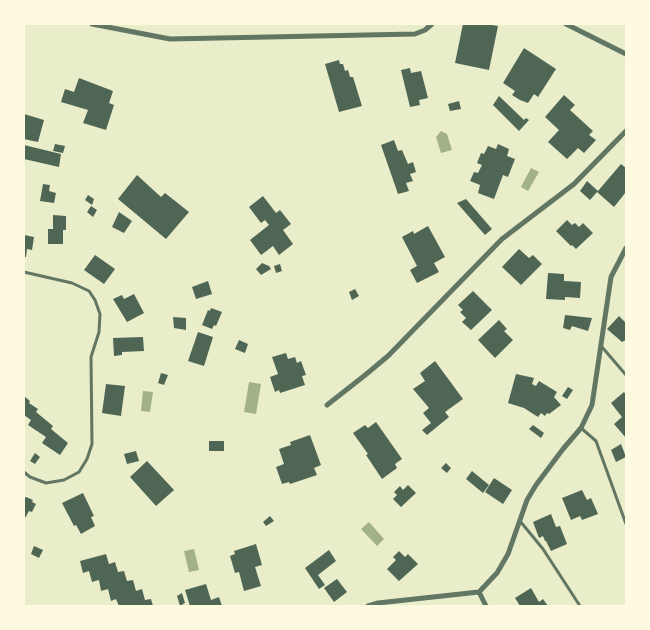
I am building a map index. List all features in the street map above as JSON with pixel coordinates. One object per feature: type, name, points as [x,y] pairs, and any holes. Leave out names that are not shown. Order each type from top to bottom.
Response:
[{"type":"street","points":[[92,24],[170,39],[415,34],[432,24]]},
{"type":"street","points":[[566,24],[626,54]]},
{"type":"street","points":[[327,404],[388,356],[502,239],[574,184],[626,132]]},
{"type":"street","points":[[368,606],[479,592],[496,573],[508,554],[527,500],[562,449],[581,428],[592,405],[611,277],[626,248]]},
{"type":"street","points":[[479,592],[486,606]]},
{"type":"lane","points":[[24,272],[72,283],[88,291],[95,300],[100,314],[99,332],[91,357],[92,444],[87,459],[79,472],[64,480],[46,483],[30,477],[24,472]]},
{"type":"lane","points":[[600,344],[626,375]]},
{"type":"lane","points":[[581,428],[596,441],[626,524]]},
{"type":"lane","points":[[520,520],[543,549],[580,606]]},
{"type":"shaded area","points":[[441,131],[447,134],[452,150],[441,153],[436,137]]},
{"type":"shaded area","points":[[531,168],[539,172],[528,191],[521,187]]},
{"type":"shaded area","points":[[249,382],[261,384],[256,414],[244,412]]},
{"type":"shaded area","points":[[143,391],[153,392],[150,412],[141,411]]},
{"type":"shaded area","points":[[369,522],[384,539],[377,546],[361,529]]},
{"type":"shaded area","points":[[194,549],[199,570],[189,572],[184,551]]},
{"type":"building","points":[[463,24],[498,26],[489,70],[455,63]]},
{"type":"building","points":[[524,48],[556,69],[538,97],[534,94],[528,103],[512,95],[515,91],[503,83]]},
{"type":"building","points":[[339,60],[340,64],[343,64],[345,71],[348,70],[350,77],[353,77],[362,106],[339,112],[325,64]]},
{"type":"building","points":[[410,68],[411,73],[421,71],[428,98],[419,100],[420,105],[410,107],[401,70]]},
{"type":"building","points":[[79,78],[113,91],[109,103],[114,105],[106,130],[83,123],[88,110],[61,102],[65,89],[74,92]]},
{"type":"building","points":[[564,95],[575,105],[570,110],[593,131],[589,135],[596,140],[584,153],[578,148],[567,159],[548,142],[559,130],[545,117]]},
{"type":"building","points":[[499,96],[524,120],[526,118],[529,120],[519,131],[493,105]]},
{"type":"building","points":[[459,101],[461,109],[450,111],[448,104]]},
{"type":"building","points":[[24,114],[44,120],[38,142],[24,139]]},
{"type":"building","points":[[394,140],[398,151],[402,150],[408,164],[413,162],[416,172],[410,174],[413,181],[406,183],[409,191],[398,194],[381,145]]},
{"type":"building","points":[[55,144],[65,146],[63,153],[53,151]]},
{"type":"building","points":[[498,144],[509,149],[507,156],[515,159],[508,177],[503,175],[494,199],[478,193],[480,185],[470,181],[474,172],[478,173],[482,165],[477,163],[481,153],[484,154],[488,146],[496,149]]},
{"type":"building","points":[[24,145],[61,154],[59,167],[24,159]]},
{"type":"building","points":[[621,164],[626,168],[626,192],[614,207],[597,192],[590,200],[580,191],[587,181],[598,191]]},
{"type":"building","points":[[137,175],[161,197],[165,193],[189,212],[166,239],[118,199]]},
{"type":"building","points":[[43,184],[50,185],[49,191],[56,193],[54,203],[40,201]]},
{"type":"building","points":[[88,195],[94,199],[92,205],[85,200]]},
{"type":"building","points":[[263,196],[276,213],[280,210],[291,224],[283,230],[293,244],[279,255],[273,246],[261,255],[250,240],[269,225],[265,220],[261,223],[249,207]]},
{"type":"building","points":[[466,199],[492,229],[485,235],[457,203]]},
{"type":"building","points":[[91,206],[97,210],[93,217],[87,212]]},
{"type":"building","points":[[119,212],[132,221],[124,233],[112,227]]},
{"type":"building","points":[[53,215],[66,216],[63,244],[48,244],[48,229],[53,229]]},
{"type":"building","points":[[567,220],[572,225],[575,223],[579,227],[583,223],[593,233],[576,249],[556,231]]},
{"type":"building","points":[[428,226],[445,257],[434,263],[439,272],[417,283],[410,270],[417,266],[402,237],[413,231],[414,234]]},
{"type":"building","points":[[24,235],[34,237],[32,250],[27,249],[26,257],[24,257]]},
{"type":"building","points":[[519,249],[529,258],[533,255],[542,264],[521,285],[502,267]]},
{"type":"building","points":[[95,255],[115,269],[104,284],[84,270]]},
{"type":"building","points":[[262,263],[271,269],[261,275],[256,269]]},
{"type":"building","points":[[280,264],[282,271],[276,273],[274,266]]},
{"type":"building","points":[[548,273],[564,274],[564,281],[581,282],[580,298],[565,297],[565,300],[546,299]]},
{"type":"building","points":[[208,281],[212,294],[196,299],[192,287]]},
{"type":"building","points":[[355,289],[359,296],[352,300],[349,292]]},
{"type":"building","points":[[473,291],[492,310],[471,330],[462,322],[466,318],[460,312],[463,310],[458,305]]},
{"type":"building","points":[[134,294],[144,313],[127,322],[113,299],[122,295],[124,299]]},
{"type":"building","points":[[211,308],[222,312],[216,326],[214,325],[212,329],[202,325],[208,310],[210,311]]},
{"type":"building","points":[[565,315],[592,318],[588,331],[572,326],[570,330],[563,328]]},
{"type":"building","points":[[619,316],[626,323],[626,340],[622,342],[607,329]]},
{"type":"building","points":[[173,317],[186,318],[186,330],[174,328]]},
{"type":"building","points":[[499,320],[507,329],[504,331],[513,340],[495,358],[478,340]]},
{"type":"building","points":[[198,332],[213,337],[204,366],[188,361]]},
{"type":"building","points":[[143,337],[144,351],[122,352],[122,355],[114,356],[113,338]]},
{"type":"building","points":[[239,340],[248,344],[245,353],[235,349]]},
{"type":"building","points":[[286,353],[288,359],[295,357],[297,363],[301,361],[306,375],[302,376],[305,385],[280,393],[279,390],[275,392],[270,377],[278,374],[272,357]]},
{"type":"building","points":[[435,361],[463,399],[445,412],[449,417],[427,435],[422,430],[431,423],[423,413],[429,408],[413,389],[425,381],[420,373]]},
{"type":"building","points":[[161,373],[168,375],[164,385],[158,383]]},
{"type":"building","points":[[516,374],[534,378],[532,384],[536,386],[539,381],[557,392],[554,397],[561,405],[549,414],[547,413],[545,416],[541,413],[538,417],[524,408],[508,403]]},
{"type":"building","points":[[106,384],[125,386],[121,416],[102,413]]},
{"type":"building","points":[[568,387],[573,390],[567,399],[562,396]]},
{"type":"building","points":[[624,392],[626,395],[626,438],[614,424],[622,417],[611,403]]},
{"type":"building","points":[[24,396],[30,401],[29,403],[38,409],[36,412],[53,426],[51,429],[68,443],[60,455],[42,443],[46,437],[28,425],[31,420],[24,415]]},
{"type":"building","points":[[376,422],[402,459],[395,464],[397,468],[382,479],[353,433],[365,425],[368,428]]},
{"type":"building","points":[[533,425],[544,433],[541,438],[529,429]]},
{"type":"building","points":[[310,435],[321,465],[314,468],[317,475],[290,484],[289,482],[282,484],[276,467],[284,464],[279,449],[291,445],[290,442]]},
{"type":"building","points":[[209,441],[224,441],[224,451],[209,451]]},
{"type":"building","points":[[621,444],[626,457],[616,462],[611,450]]},
{"type":"building","points":[[136,451],[139,461],[127,464],[124,454]]},
{"type":"building","points":[[35,453],[40,457],[35,464],[30,461]]},
{"type":"building","points":[[147,461],[174,490],[156,506],[130,477]]},
{"type":"building","points":[[446,463],[451,468],[447,473],[441,468]]},
{"type":"building","points":[[472,471],[489,485],[483,493],[466,479]]},
{"type":"building","points":[[494,478],[512,490],[503,504],[485,492]]},
{"type":"building","points":[[408,485],[416,493],[401,507],[393,499],[397,495],[394,492],[400,486],[403,490]]},
{"type":"building","points":[[582,490],[587,500],[591,498],[598,514],[582,520],[580,516],[571,520],[562,498]]},
{"type":"building","points":[[83,493],[94,516],[91,517],[95,526],[81,534],[76,525],[74,526],[62,503]]},
{"type":"building","points":[[24,498],[33,500],[32,502],[36,504],[32,512],[29,511],[25,518]]},
{"type":"building","points":[[551,514],[556,527],[560,526],[567,544],[551,551],[543,536],[539,538],[533,522]]},
{"type":"building","points":[[270,516],[274,521],[266,526],[263,522]]},
{"type":"building","points":[[256,544],[262,565],[255,567],[261,586],[244,591],[239,572],[235,573],[230,556],[235,554],[234,551]]},
{"type":"building","points":[[34,546],[43,550],[39,558],[31,554]]},
{"type":"building","points":[[329,550],[336,561],[318,575],[325,585],[319,589],[305,568]]},
{"type":"building","points":[[399,551],[405,557],[408,554],[418,564],[399,581],[387,569],[396,560],[393,557]]},
{"type":"building","points":[[106,554],[109,564],[115,562],[118,572],[124,571],[127,581],[133,580],[136,591],[142,589],[145,600],[151,599],[153,606],[119,606],[116,599],[111,601],[108,589],[101,591],[99,580],[92,582],[89,571],[83,573],[80,561]]},
{"type":"building","points":[[337,579],[347,592],[334,602],[324,588]]},
{"type":"building","points":[[206,584],[211,600],[219,597],[222,606],[190,606],[185,590]]},
{"type":"building","points":[[531,588],[539,602],[543,599],[548,606],[520,606],[515,598]]},
{"type":"building","points":[[182,593],[185,603],[180,606],[177,596]]}]
